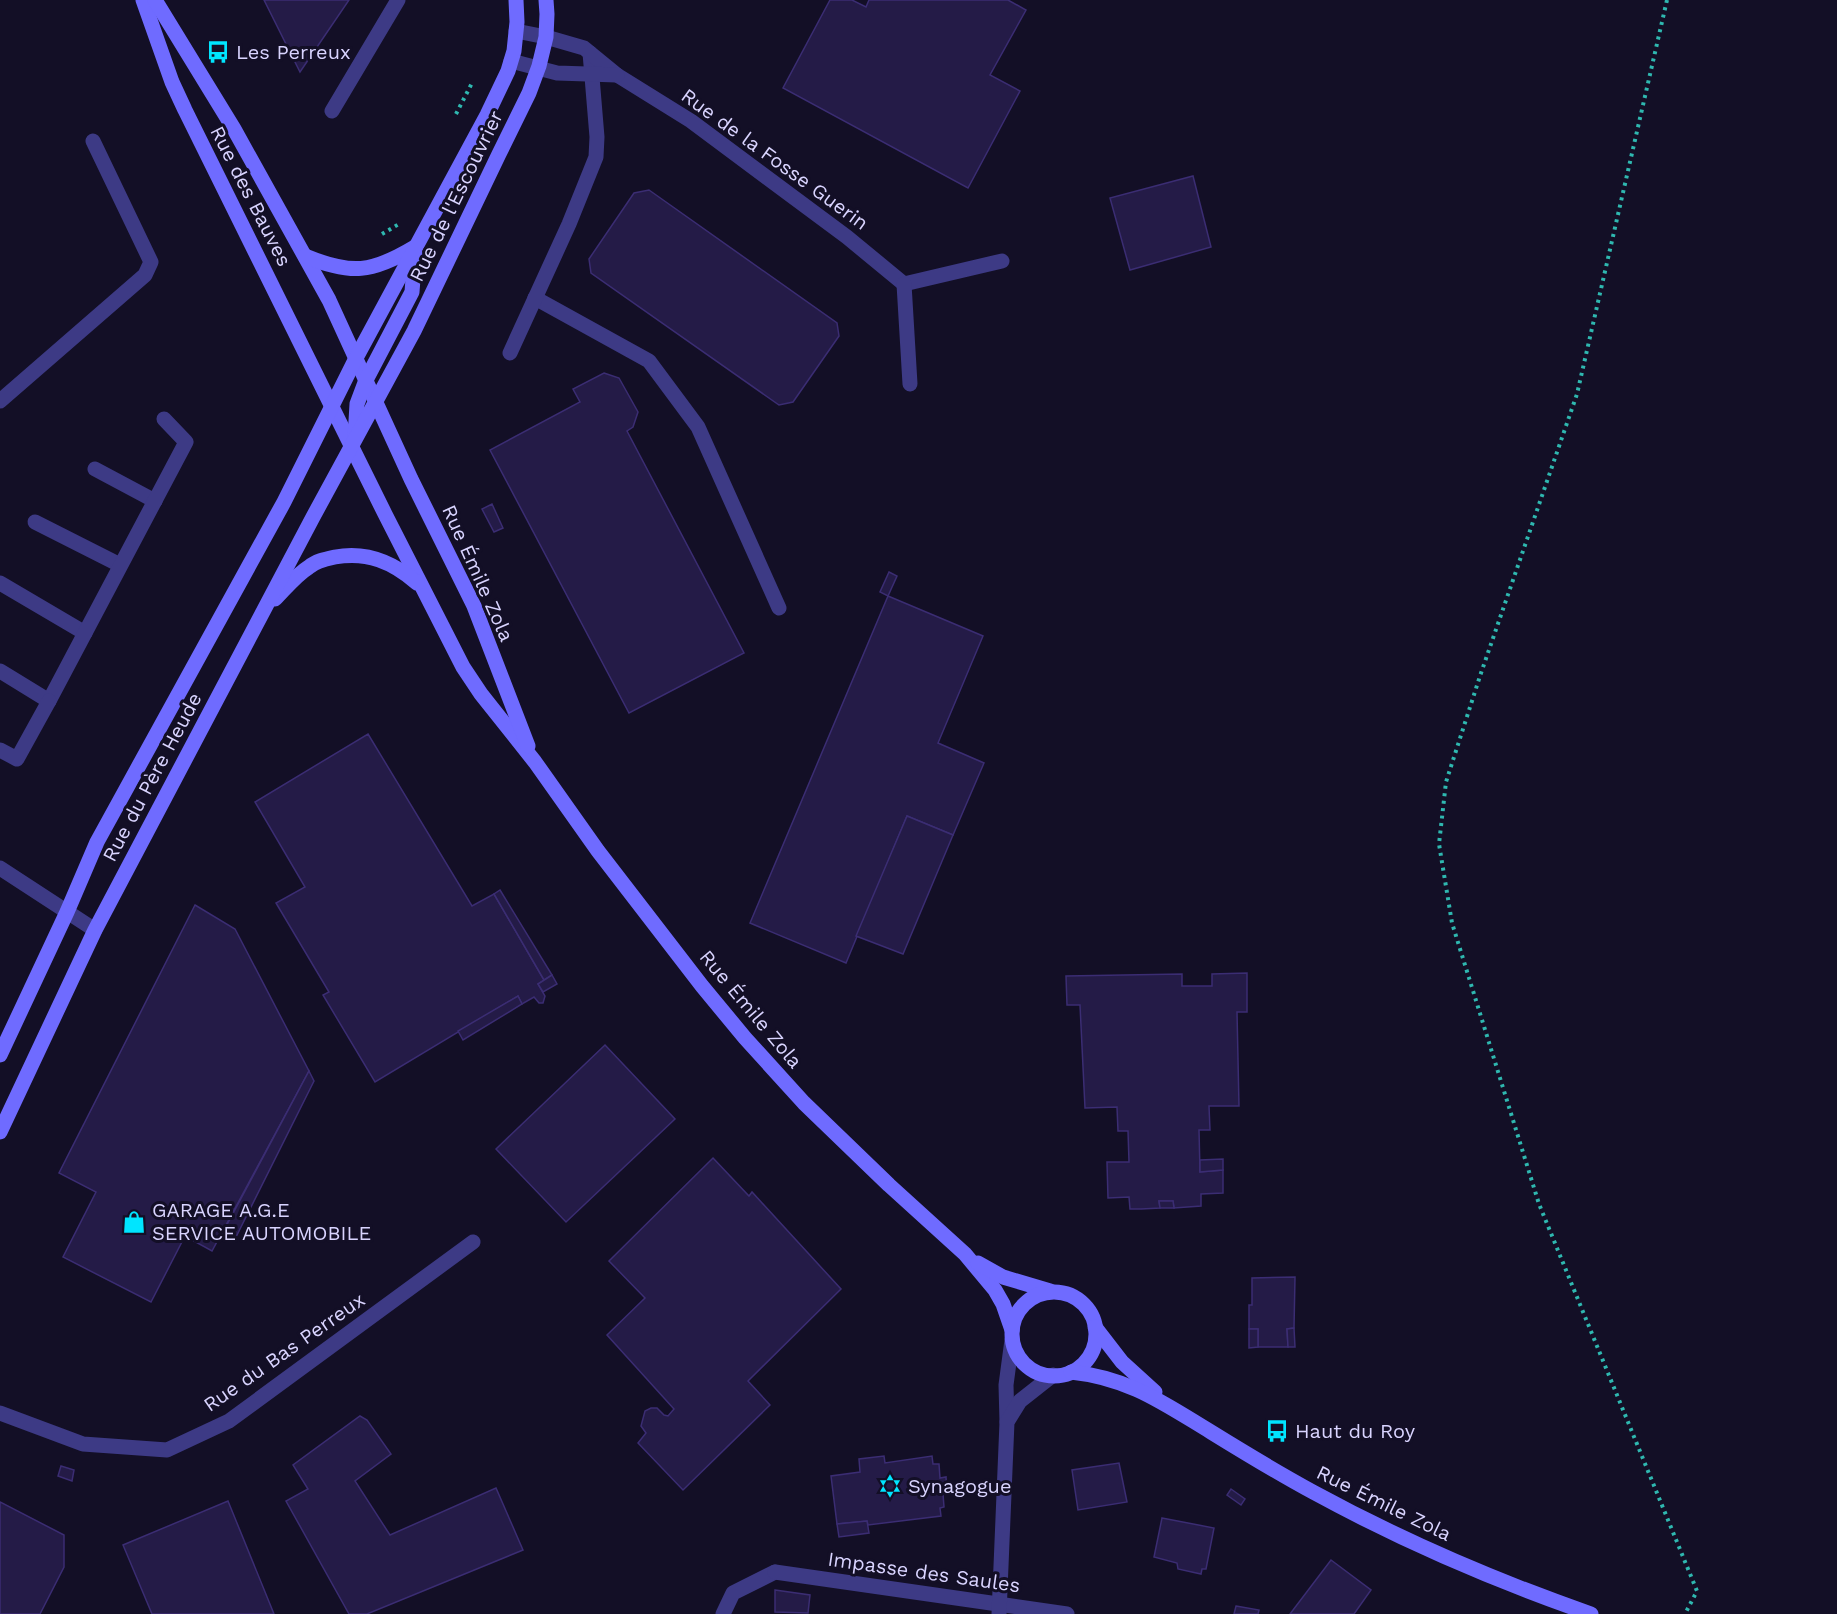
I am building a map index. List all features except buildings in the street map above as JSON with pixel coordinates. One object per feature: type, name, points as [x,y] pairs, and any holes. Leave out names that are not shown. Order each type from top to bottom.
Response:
[{"type":"main road","name":"Rue des Bauves","points":[[143,0],[172,82],[332,406],[353,443]]},
{"type":"main road","name":"Rue des Bauves","points":[[155,0],[234,129],[305,256],[329,300],[366,380]]},
{"type":"main road","name":"Rue de l'Escouvrier","points":[[332,406],[487,115],[511,61],[516,31],[516,0]]},
{"type":"main road","name":"Rue de l'Escouvrier","points":[[353,443],[414,331],[529,93],[546,37],[548,14],[546,0]]},
{"type":"main road","points":[[305,256],[325,264],[358,270],[383,264],[415,247]]},
{"type":"main road","points":[[353,443],[357,404],[366,380],[412,291],[415,247]]},
{"type":"main road","name":"Rue Émile Zola","points":[[366,380],[474,606],[535,762]]},
{"type":"main road","name":"Rue du Père Heude","points":[[0,1055],[98,842],[284,502],[332,406]]},
{"type":"main road","name":"Rue du Père Heude","points":[[0,1132],[95,930],[353,443]]},
{"type":"main road","name":"Rue Émile Zola","points":[[353,443],[364,473],[422,587],[463,667],[481,694],[535,762],[597,851],[745,1038],[804,1103],[965,1254],[1003,1304],[1012,1335]]},
{"type":"main road","points":[[264,610],[308,567],[324,560],[344,556],[370,556],[388,562],[422,587]]},
{"type":"main road","name":"Rue Émile Zola","points":[[965,1254],[1003,1277],[1056,1292]]},
{"type":"main road","points":[[1056,1292],[1069,1294],[1087,1307],[1095,1327],[1094,1349],[1081,1366],[1071,1372],[1053,1375],[1039,1373],[1029,1368],[1015,1351],[1012,1335],[1015,1319],[1027,1301],[1036,1295],[1056,1292]]},
{"type":"main road","name":"Rue Émile Zola","points":[[1095,1327],[1122,1362],[1170,1406]]},
{"type":"main road","name":"Rue Émile Zola","points":[[1071,1372],[1107,1377],[1138,1390],[1170,1406],[1269,1467],[1343,1508],[1457,1562],[1591,1614]]},
{"type":"street","points":[[332,111],[398,0]]},
{"type":"street","name":"Rue de la Fosse Guerin","points":[[516,31],[546,37],[590,53],[617,75],[691,121],[847,237],[904,284]]},
{"type":"street","points":[[510,353],[569,224],[596,157],[597,137],[590,53]]},
{"type":"street","name":"Rue de la Fosse Guerin","points":[[511,61],[557,73],[617,75]]},
{"type":"street","points":[[0,401],[145,275],[151,262],[93,141]]},
{"type":"street","points":[[910,384],[904,284],[1002,261]]},
{"type":"street","points":[[535,298],[649,362],[698,427],[779,608]]},
{"type":"street","points":[[0,750],[17,759],[186,442],[164,419]]},
{"type":"street","points":[[95,469],[155,501]]},
{"type":"street","points":[[35,522],[120,565]]},
{"type":"street","points":[[0,583],[85,633]]},
{"type":"street","points":[[0,671],[49,700]]},
{"type":"street","points":[[0,868],[95,930]]},
{"type":"street","name":"Rue du Bas Perreux","points":[[0,1413],[83,1444],[166,1450],[229,1421],[473,1242]]},
{"type":"street","points":[[999,1608],[1007,1422],[1006,1385],[1012,1335]]},
{"type":"street","points":[[1007,1422],[1020,1401],[1053,1375]]},
{"type":"street","name":"Impasse des Saules","points":[[723,1614],[733,1593],[775,1572],[999,1608],[1067,1614]]},
{"type":"path","points":[[1667,0],[1577,394],[1446,782],[1439,844],[1452,922],[1539,1204],[1696,1591],[1685,1614]]},
{"type":"path","points":[[454,118],[475,78]]},
{"type":"path","points":[[376,237],[404,220]]},
{"type":"place","name":"Les Perreux","points":[[218,52]]},
{"type":"place","name":"GARAGE A.G.E SERVICE AUTOMOBILE","points":[[134,1222]]},
{"type":"place","name":"Haut du Roy","points":[[1277,1431]]},
{"type":"place","name":"Synagogue","points":[[890,1486]]}]
